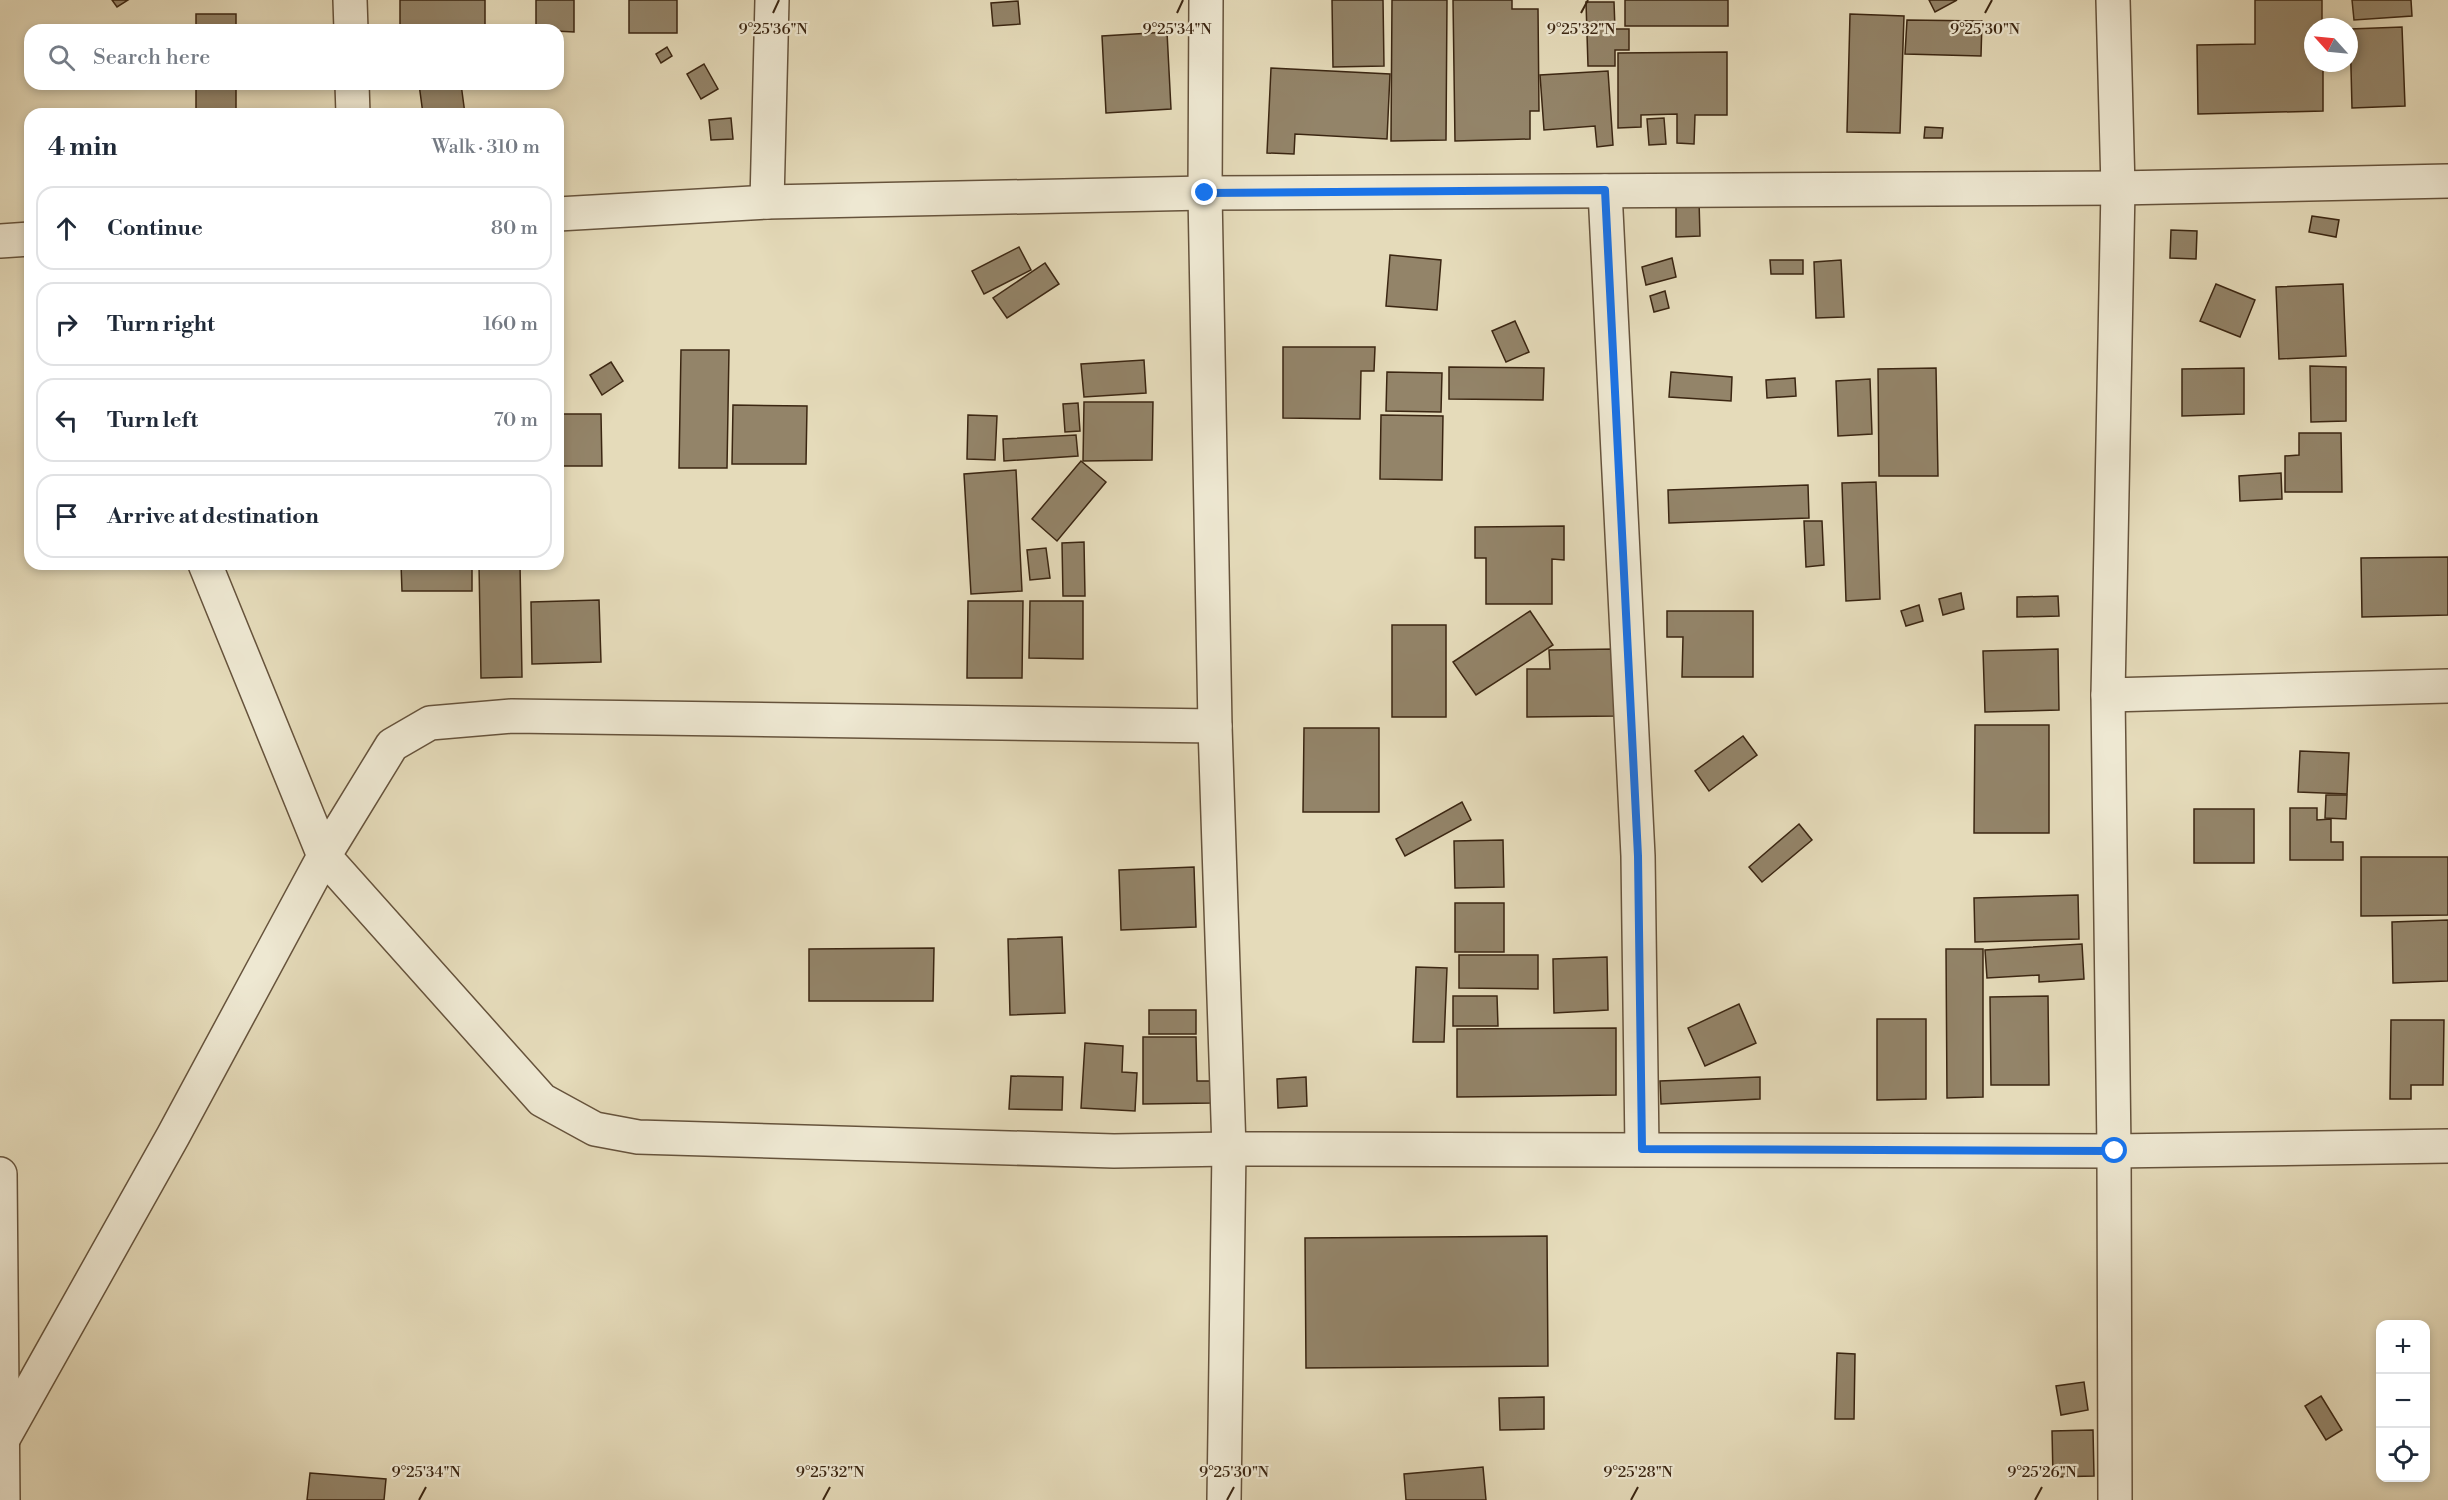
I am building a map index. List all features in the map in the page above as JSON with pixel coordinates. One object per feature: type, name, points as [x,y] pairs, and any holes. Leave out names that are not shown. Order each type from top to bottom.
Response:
[{"type":"street","points":[[350,0],[351,24]]},
{"type":"street","points":[[767,202],[772,0]]},
{"type":"street","points":[[1206,0],[1205,193],[1215,726],[1229,1149],[1224,1500]]},
{"type":"street","points":[[2114,0],[2118,188],[2108,695],[2115,1151],[2115,1500]]},
{"type":"street","points":[[352,90],[353,108]]},
{"type":"street","points":[[564,214],[767,202],[1205,193],[2118,188],[2448,181]]},
{"type":"street","points":[[1605,190],[1638,856],[1642,1149]]},
{"type":"street","points":[[0,241],[24,240]]},
{"type":"street","points":[[207,570],[324,856],[542,1100],[595,1129],[638,1137],[1114,1151],[1229,1149],[2115,1151],[2448,1146]]},
{"type":"street","points":[[2108,695],[2448,686]]},
{"type":"street","points":[[3,1439],[173,1137],[324,856],[392,744],[430,723],[512,716],[1215,726]]},
{"type":"street","points":[[0,1174],[3,1500]]},
{"type":"building","points":[[112,0],[128,0],[117,7]]},
{"type":"building","points":[[400,0],[485,0],[485,24],[400,24]]},
{"type":"building","points":[[536,0],[574,0],[574,32],[564,31],[564,24],[536,24]]},
{"type":"building","points":[[629,0],[677,0],[677,33],[629,33]]},
{"type":"building","points":[[1332,0],[1383,0],[1384,66],[1333,67]]},
{"type":"building","points":[[1392,0],[1447,0],[1446,140],[1391,141]]},
{"type":"building","points":[[1453,0],[1512,0],[1512,9],[1538,9],[1539,111],[1530,111],[1530,139],[1455,141]]},
{"type":"building","points":[[1625,0],[1728,0],[1728,26],[1625,26]]},
{"type":"building","points":[[1929,0],[1957,0],[1935,12]]},
{"type":"building","points":[[2255,0],[2322,0],[2322,18],[2304,18],[2304,72],[2323,72],[2323,111],[2198,114],[2197,45],[2255,44]]},
{"type":"building","points":[[2352,0],[2411,0],[2412,16],[2358,20],[2354,18]]},
{"type":"building","points":[[1018,1],[1020,24],[993,26],[991,3]]},
{"type":"building","points":[[1586,2],[1614,2],[1615,29],[1629,29],[1629,50],[1615,50],[1615,66],[1588,66]]},
{"type":"building","points":[[196,14],[236,14],[236,24],[196,24]]},
{"type":"building","points":[[1850,14],[1904,16],[1900,133],[1847,132]]},
{"type":"building","points":[[1907,20],[1982,21],[1981,56],[1905,54]]},
{"type":"building","points":[[2402,27],[2405,106],[2352,108],[2351,72],[2358,72],[2358,29]]},
{"type":"building","points":[[1167,32],[1171,109],[1106,113],[1102,36]]},
{"type":"building","points":[[667,47],[672,56],[661,63],[656,54]]},
{"type":"building","points":[[1727,52],[1727,115],[1695,115],[1694,144],[1677,143],[1677,114],[1641,115],[1641,127],[1618,128],[1618,53]]},
{"type":"building","points":[[704,64],[718,89],[701,99],[687,74]]},
{"type":"building","points":[[1271,68],[1390,74],[1387,139],[1295,134],[1294,154],[1267,153]]},
{"type":"building","points":[[1608,71],[1613,145],[1597,147],[1595,126],[1544,130],[1540,75]]},
{"type":"building","points":[[196,90],[236,90],[236,108],[196,108]]},
{"type":"building","points":[[420,90],[462,90],[464,108],[422,108]]},
{"type":"building","points":[[731,118],[733,139],[711,140],[709,120]]},
{"type":"building","points":[[1664,118],[1666,144],[1649,145],[1647,119]]},
{"type":"building","points":[[1925,127],[1943,128],[1942,138],[1924,138]]},
{"type":"building","points":[[1676,200],[1699,200],[1700,236],[1676,237]]},
{"type":"building","points":[[2312,216],[2339,220],[2336,237],[2309,232]]},
{"type":"building","points":[[2171,230],[2197,231],[2196,259],[2170,258]]},
{"type":"building","points":[[1019,247],[1031,270],[984,294],[972,271]]},
{"type":"building","points":[[1390,255],[1441,260],[1437,310],[1386,306]]},
{"type":"building","points":[[1672,258],[1676,277],[1646,285],[1642,267]]},
{"type":"building","points":[[1770,260],[1803,260],[1803,274],[1771,274]]},
{"type":"building","points":[[1841,260],[1844,317],[1816,318],[1814,262]]},
{"type":"building","points":[[1045,263],[1059,284],[1007,318],[993,298]]},
{"type":"building","points":[[2216,284],[2255,300],[2240,337],[2200,321]]},
{"type":"building","points":[[2343,284],[2346,356],[2279,359],[2276,287]]},
{"type":"building","points":[[1665,291],[1669,308],[1654,312],[1650,296]]},
{"type":"building","points":[[1515,321],[1529,352],[1506,362],[1492,331]]},
{"type":"building","points":[[1283,347],[1375,347],[1374,371],[1361,371],[1360,419],[1283,418]]},
{"type":"building","points":[[681,350],[729,350],[727,468],[679,468]]},
{"type":"building","points":[[1144,360],[1146,393],[1084,397],[1081,364]]},
{"type":"building","points":[[611,362],[623,381],[602,395],[590,375]]},
{"type":"building","points":[[2310,366],[2346,367],[2346,421],[2311,422]]},
{"type":"building","points":[[1449,367],[1544,368],[1543,400],[1449,399]]},
{"type":"building","points":[[1936,368],[1938,476],[1879,476],[1878,369]]},
{"type":"building","points":[[2244,368],[2244,414],[2182,416],[2182,369]]},
{"type":"building","points":[[1387,372],[1442,373],[1441,412],[1386,411]]},
{"type":"building","points":[[1671,372],[1732,377],[1731,401],[1669,397]]},
{"type":"building","points":[[1795,378],[1796,396],[1767,398],[1766,380]]},
{"type":"building","points":[[1870,379],[1872,434],[1838,436],[1836,381]]},
{"type":"building","points":[[1084,402],[1153,402],[1152,460],[1083,461]]},
{"type":"building","points":[[1078,403],[1080,431],[1065,432],[1063,404]]},
{"type":"building","points":[[733,405],[807,406],[806,464],[732,464]]},
{"type":"building","points":[[564,414],[601,414],[602,466],[564,466]]},
{"type":"building","points":[[968,415],[997,416],[995,460],[967,459]]},
{"type":"building","points":[[1381,415],[1443,416],[1442,480],[1380,479]]},
{"type":"building","points":[[2299,433],[2341,433],[2342,492],[2285,492],[2285,456],[2299,455]]},
{"type":"building","points":[[1076,435],[1078,456],[1004,461],[1003,439]]},
{"type":"building","points":[[1081,461],[1106,482],[1057,541],[1032,519]]},
{"type":"building","points":[[1016,470],[1022,591],[971,594],[964,474]]},
{"type":"building","points":[[2281,473],[2282,499],[2240,501],[2239,476]]},
{"type":"building","points":[[1876,482],[1880,599],[1846,601],[1842,483]]},
{"type":"building","points":[[1808,485],[1809,518],[1669,523],[1668,490]]},
{"type":"building","points":[[1804,521],[1822,521],[1824,565],[1806,567]]},
{"type":"building","points":[[1564,526],[1564,560],[1552,559],[1552,604],[1486,604],[1486,558],[1475,558],[1475,527]]},
{"type":"building","points":[[1084,542],[1085,596],[1063,596],[1062,543]]},
{"type":"building","points":[[1046,548],[1050,578],[1030,580],[1027,550]]},
{"type":"building","points":[[2448,557],[2448,615],[2362,617],[2361,558]]},
{"type":"building","points":[[401,570],[472,570],[472,591],[402,591]]},
{"type":"building","points":[[479,570],[520,570],[522,677],[481,678]]},
{"type":"building","points":[[1961,593],[1964,609],[1943,615],[1939,599]]},
{"type":"building","points":[[2058,596],[2059,616],[2017,617],[2017,597]]},
{"type":"building","points":[[599,600],[601,662],[532,664],[531,602]]},
{"type":"building","points":[[968,601],[1023,601],[1022,678],[967,678]]},
{"type":"building","points":[[1030,601],[1083,601],[1083,659],[1029,658]]},
{"type":"building","points":[[1919,605],[1923,621],[1906,626],[1901,611]]},
{"type":"building","points":[[1530,611],[1553,645],[1476,695],[1453,662]]},
{"type":"building","points":[[1667,611],[1753,611],[1753,677],[1682,677],[1683,637],[1667,637]]},
{"type":"building","points":[[1392,625],[1446,625],[1446,717],[1392,717]]},
{"type":"building","points":[[1616,649],[1615,716],[1527,717],[1527,669],[1550,669],[1549,650]]},
{"type":"building","points":[[2058,649],[2059,710],[1985,712],[1983,651]]},
{"type":"building","points":[[1975,725],[2049,725],[2049,833],[1974,833]]},
{"type":"building","points":[[1304,728],[1379,728],[1379,812],[1303,812]]},
{"type":"building","points":[[1743,736],[1757,755],[1709,791],[1695,771]]},
{"type":"building","points":[[2300,751],[2349,753],[2347,794],[2298,792]]},
{"type":"building","points":[[2326,795],[2347,795],[2346,819],[2325,818]]},
{"type":"building","points":[[1462,802],[1471,820],[1405,856],[1396,839]]},
{"type":"building","points":[[2290,808],[2317,808],[2317,820],[2331,819],[2331,842],[2343,842],[2343,860],[2290,860]]},
{"type":"building","points":[[2194,809],[2254,809],[2254,863],[2194,863]]},
{"type":"building","points":[[1799,824],[1812,840],[1762,882],[1749,867]]},
{"type":"building","points":[[1503,840],[1504,887],[1455,888],[1454,841]]},
{"type":"building","points":[[2361,857],[2448,857],[2448,915],[2361,916]]},
{"type":"building","points":[[1194,867],[1196,927],[1121,930],[1119,870]]},
{"type":"building","points":[[2078,895],[2079,939],[1975,942],[1974,898]]},
{"type":"building","points":[[1455,903],[1504,903],[1504,952],[1455,952]]},
{"type":"building","points":[[2448,920],[2448,981],[2393,983],[2392,922]]},
{"type":"building","points":[[1062,937],[1065,1013],[1010,1015],[1008,939]]},
{"type":"building","points":[[2082,944],[2084,979],[2039,982],[2039,975],[1987,978],[1985,950]]},
{"type":"building","points":[[934,948],[933,1001],[809,1001],[809,949]]},
{"type":"building","points":[[1946,949],[1983,949],[1983,1097],[1947,1098]]},
{"type":"building","points":[[1459,955],[1538,955],[1538,989],[1459,988]]},
{"type":"building","points":[[1607,957],[1608,1010],[1554,1013],[1553,959]]},
{"type":"building","points":[[1416,967],[1447,968],[1444,1042],[1413,1042]]},
{"type":"building","points":[[1453,996],[1497,996],[1498,1026],[1453,1026]]},
{"type":"building","points":[[2048,996],[2049,1085],[1991,1085],[1990,997]]},
{"type":"building","points":[[1739,1004],[1756,1043],[1705,1066],[1688,1028]]},
{"type":"building","points":[[1149,1010],[1196,1010],[1196,1034],[1149,1034]]},
{"type":"building","points":[[1877,1019],[1926,1019],[1926,1099],[1877,1100]]},
{"type":"building","points":[[2391,1020],[2444,1020],[2443,1085],[2411,1085],[2411,1099],[2390,1099]]},
{"type":"building","points":[[1616,1028],[1616,1095],[1457,1097],[1457,1029]]},
{"type":"building","points":[[1143,1037],[1196,1037],[1197,1081],[1211,1081],[1211,1103],[1143,1104]]},
{"type":"building","points":[[1085,1043],[1123,1046],[1122,1072],[1137,1073],[1135,1111],[1081,1108]]},
{"type":"building","points":[[1011,1076],[1063,1077],[1062,1110],[1009,1109]]},
{"type":"building","points":[[1306,1077],[1307,1106],[1278,1108],[1277,1079]]},
{"type":"building","points":[[1760,1077],[1760,1099],[1661,1104],[1660,1081]]},
{"type":"building","points":[[1547,1236],[1548,1366],[1306,1368],[1305,1238]]},
{"type":"building","points":[[1837,1353],[1855,1354],[1854,1419],[1835,1419]]},
{"type":"building","points":[[2084,1382],[2088,1410],[2061,1415],[2056,1386]]},
{"type":"building","points":[[2321,1396],[2342,1430],[2326,1440],[2305,1406]]},
{"type":"building","points":[[1544,1397],[1544,1429],[1500,1430],[1499,1398]]},
{"type":"building","points":[[2093,1430],[2094,1476],[2053,1477],[2052,1431]]},
{"type":"building","points":[[1483,1467],[1486,1500],[1406,1500],[1404,1474]]},
{"type":"building","points":[[310,1473],[386,1479],[384,1500],[307,1500]]},
{"type":"route","points":[[1205,193],[1605,190],[1638,856],[1642,1149],[2115,1151]]}]
